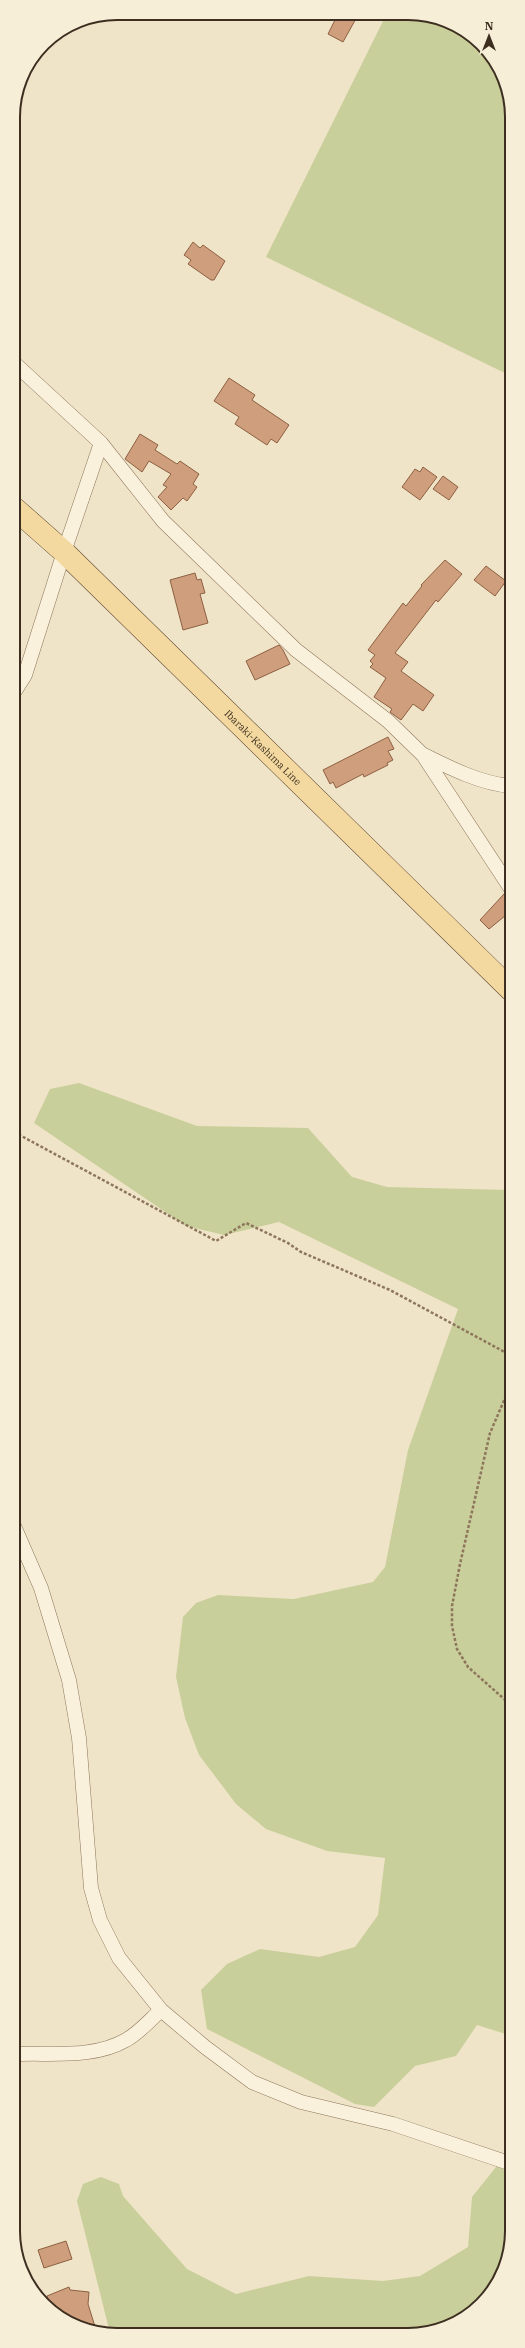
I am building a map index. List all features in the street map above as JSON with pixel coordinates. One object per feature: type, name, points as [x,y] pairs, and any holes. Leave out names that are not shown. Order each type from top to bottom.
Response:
[{"type":"main road","name":"Ibaraki-Kashima Line","points":[[20,513],[64,552],[505,984]]},
{"type":"street","points":[[20,368],[101,443],[163,521],[296,650],[388,721],[423,755],[505,881]]},
{"type":"street","points":[[20,683],[25,675],[64,552],[101,443]]},
{"type":"street","points":[[423,755],[447,767],[482,779],[505,785]]},
{"type":"street","points":[[20,1540],[41,1588],[69,1680],[80,1738],[91,1888],[100,1920],[120,1958],[161,2010],[205,2047],[252,2082],[301,2102],[393,2124],[505,2162]]},
{"type":"street","points":[[20,2054],[87,2052],[106,2049],[128,2039],[161,2010]]},
{"type":"path","points":[[20,1135],[216,1241],[246,1223],[288,1243],[301,1252],[390,1290],[505,1352]]},
{"type":"path","points":[[505,1398],[490,1433],[452,1606],[452,1626],[458,1649],[468,1667],[505,1700]]},
{"type":"green space","points":[[384,20],[414,20],[433,23],[445,27],[469,42],[469,56],[483,56],[498,80],[502,92],[505,117],[505,373],[266,257]]},
{"type":"green space","points":[[79,1083],[197,1126],[308,1128],[352,1177],[387,1187],[505,1190],[505,2034],[477,2025],[456,2056],[415,2066],[374,2107],[355,2104],[207,2029],[201,1990],[227,1964],[260,1949],[319,1957],[355,1947],[378,1915],[385,1858],[327,1851],[266,1829],[236,1804],[199,1755],[185,1718],[176,1677],[183,1617],[196,1603],[218,1595],[294,1599],[373,1582],[385,1567],[408,1450],[458,1309],[279,1222],[224,1235],[186,1226],[34,1123],[50,1089]]},
{"type":"green space","points":[[505,2156],[505,2237],[502,2256],[495,2274],[477,2300],[456,2315],[439,2323],[408,2328],[109,2327],[77,2201],[83,2184],[101,2177],[119,2184],[123,2196],[187,2269],[236,2294],[309,2276],[383,2281],[420,2276],[468,2247],[472,2197]]},
{"type":"building","points":[[335,20],[355,20],[343,42],[328,34]]},
{"type":"building","points":[[193,242],[200,248],[203,245],[225,261],[214,280],[211,280],[188,264],[191,260],[184,255]]},
{"type":"building","points":[[229,378],[255,395],[252,400],[289,425],[277,443],[271,439],[267,445],[235,424],[239,417],[214,401]]},
{"type":"building","points":[[140,434],[158,445],[155,450],[177,464],[180,461],[199,474],[193,484],[197,487],[187,501],[183,498],[171,510],[158,497],[167,487],[163,485],[171,474],[149,461],[142,472],[125,459]]},
{"type":"building","points":[[423,467],[437,477],[420,500],[402,487],[415,469],[420,472]]},
{"type":"building","points":[[443,476],[458,487],[449,500],[433,489]]},
{"type":"building","points":[[445,560],[462,574],[438,602],[436,600],[395,653],[408,662],[401,671],[434,695],[423,711],[413,704],[401,720],[390,712],[392,709],[374,697],[386,678],[370,667],[373,664],[370,661],[375,655],[368,650],[403,603],[406,606],[422,586],[421,585]]},
{"type":"building","points":[[486,566],[505,580],[505,582],[495,596],[474,580]]},
{"type":"building","points":[[195,573],[197,580],[201,579],[205,593],[200,594],[208,623],[183,630],[170,580]]},
{"type":"building","points":[[279,645],[290,664],[255,680],[246,661]]},
{"type":"building","points":[[388,737],[394,749],[388,751],[393,760],[387,763],[388,765],[364,777],[363,774],[336,788],[333,782],[330,784],[323,770]]},
{"type":"building","points":[[504,894],[505,916],[489,929],[480,920]]},
{"type":"building","points":[[66,2241],[72,2259],[44,2268],[38,2250]]},
{"type":"building","points":[[69,2287],[70,2290],[89,2292],[88,2304],[95,2325],[68,2315],[48,2300],[47,2296]]}]
